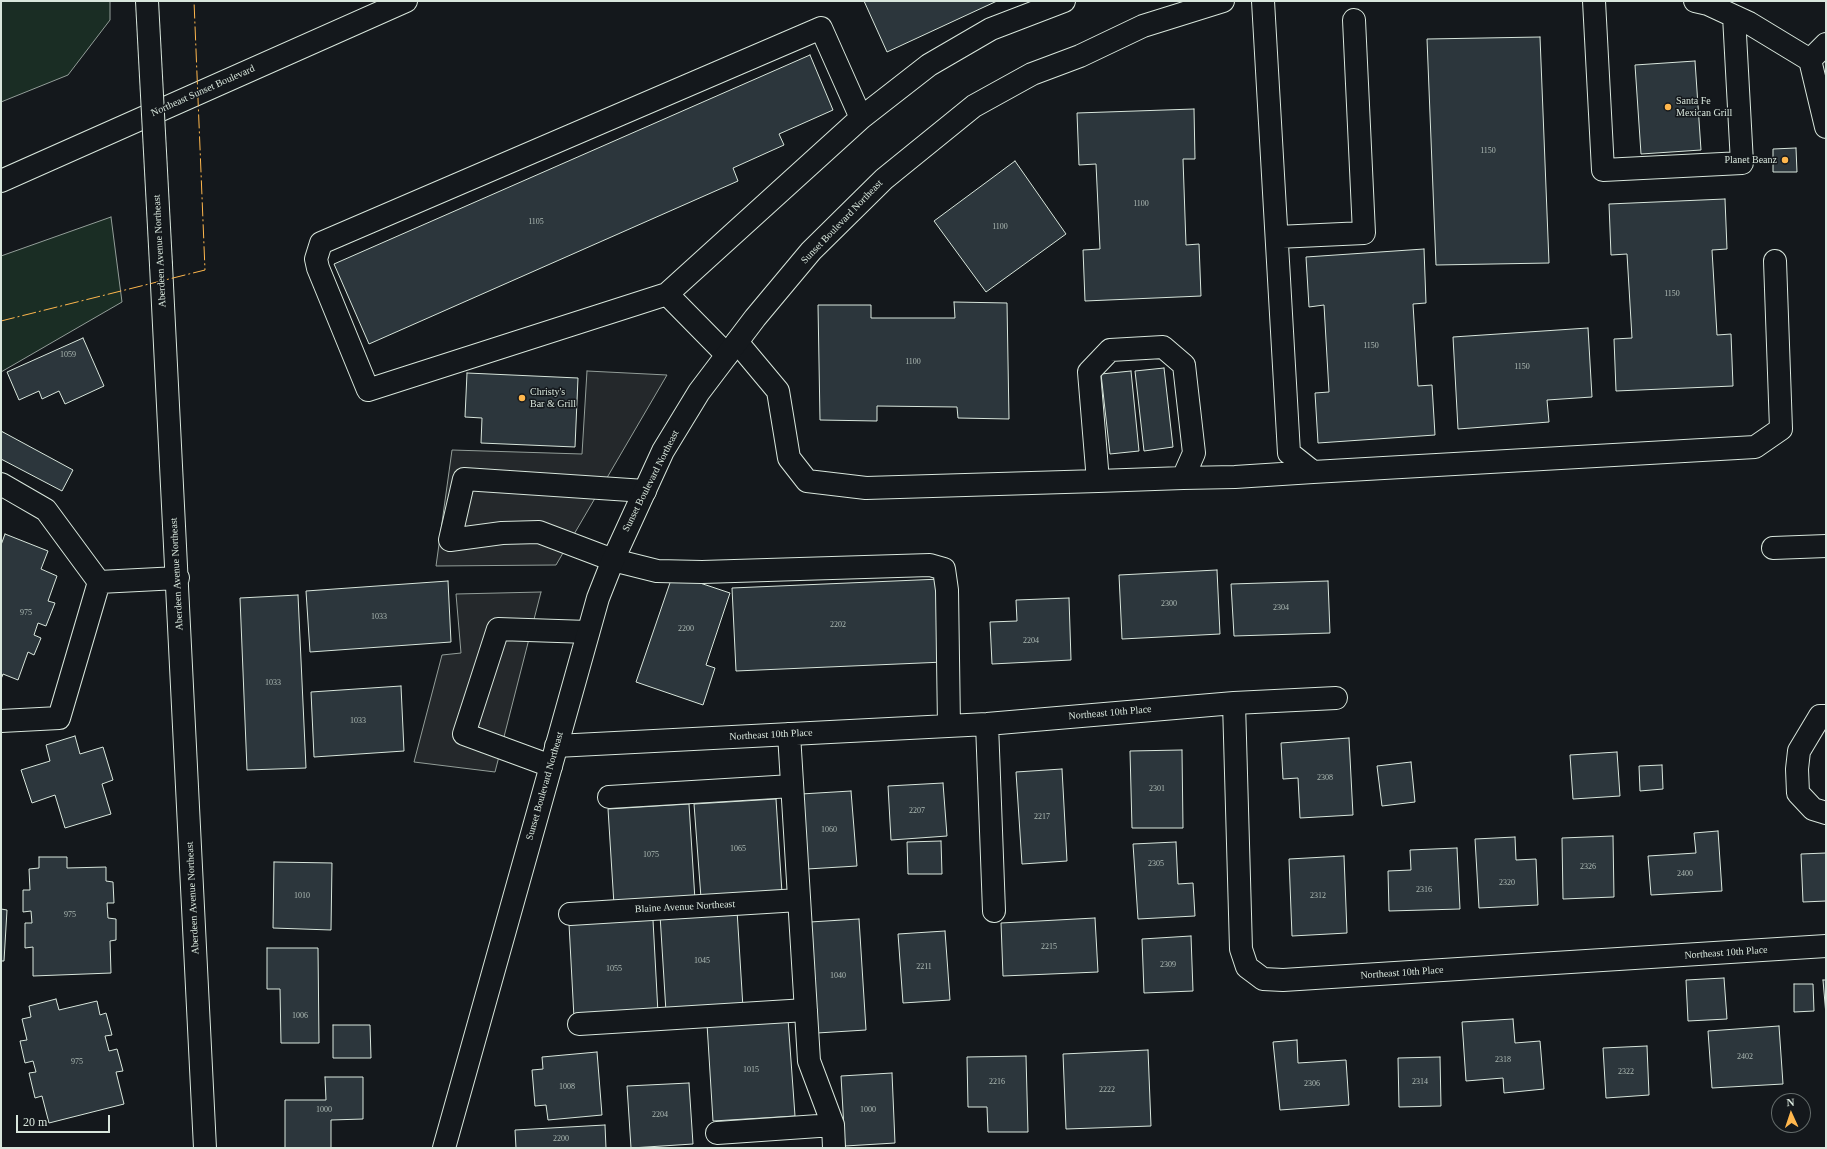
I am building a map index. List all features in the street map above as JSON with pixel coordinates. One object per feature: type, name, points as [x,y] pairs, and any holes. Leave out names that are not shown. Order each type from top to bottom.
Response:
[{"type":"street","name":"Aberdeen Avenue Northeast","points":[[147,1],[178,578],[205,1148]]},
{"type":"street","name":"Northeast Sunset Boulevard","points":[[1,181],[406,1]]},
{"type":"street","points":[[861,118],[820,28],[321,243],[316,259],[318,268],[368,390],[667,294],[861,118],[928,65],[991,28],[1064,1]]},
{"type":"street","name":"Sunset Boulevard Northeast","points":[[444,1148],[598,598],[613,560],[664,451],[695,398],[760,312],[822,240],[884,179],[974,106],[1032,74],[1080,56],[1143,26],[1223,1]]},
{"type":"street","points":[[1263,1],[1289,453],[1313,472]]},
{"type":"street","points":[[1594,1],[1603,170],[1742,163],[1734,16]]},
{"type":"street","points":[[1694,1],[1708,4],[1749,23],[1810,60],[1826,127]]},
{"type":"street","points":[[1277,237],[1364,233],[1354,20]]},
{"type":"street","points":[[1810,60],[1826,44]]},
{"type":"street","points":[[667,294],[732,349],[778,391],[789,458],[808,481],[866,488],[1235,477],[1755,447],[1781,429],[1775,261]]},
{"type":"street","points":[[1098,481],[1088,372],[1110,350],[1163,347],[1184,365],[1194,453],[1183,478]]},
{"type":"street","points":[[645,491],[464,479],[450,540],[502,533],[539,532],[613,560],[657,571],[702,572],[930,565],[944,569],[947,590],[949,726]]},
{"type":"street","points":[[1,484],[46,510],[99,582]]},
{"type":"street","points":[[1773,548],[1826,546]]},
{"type":"street","points":[[99,582],[178,578]]},
{"type":"street","points":[[1,722],[59,718],[99,582]]},
{"type":"street","points":[[554,756],[464,734],[498,629],[588,632]]},
{"type":"street","name":"Northeast 10th Place","points":[[554,756],[789,734],[987,724],[1234,703],[1336,698]]},
{"type":"street","name":"Northeast 10th Place","points":[[1234,703],[1241,949],[1247,967],[1263,979],[1283,980],[1826,946]]},
{"type":"street","points":[[1826,716],[1820,716],[1799,751],[1797,769],[1798,793],[1813,809],[1826,813]]},
{"type":"street","points":[[987,724],[994,911]]},
{"type":"street","points":[[789,734],[809,1061],[833,1125],[834,1148]]},
{"type":"street","points":[[609,797],[792,786]]},
{"type":"street","name":"Blaine Avenue Northeast","points":[[570,914],[799,900]]},
{"type":"street","points":[[579,1024],[806,1010]]},
{"type":"street","points":[[717,1133],[833,1125]]},
{"type":"green space","points":[[1,1],[110,1],[110,20],[68,75],[1,102]]},
{"type":"green space","points":[[111,217],[122,302],[1,372],[1,256]]},
{"type":"shaded area","points":[[587,371],[667,375],[556,565],[436,566],[452,450],[582,454]]},
{"type":"shaded area","points":[[541,592],[495,772],[414,762],[442,655],[461,653],[456,594]]},
{"type":"building","points":[[864,1],[997,1],[887,52]]},
{"type":"building","points":[[1540,37],[1549,263],[1436,265],[1427,39]]},
{"type":"building","points":[[810,55],[833,110],[779,134],[784,145],[733,168],[738,181],[369,344],[334,264]]},
{"type":"building","name":"Santa Fe Mexican Grill","points":[[1695,61],[1701,150],[1641,154],[1635,65]]},
{"type":"building","points":[[1194,109],[1195,159],[1183,159],[1186,245],[1199,244],[1201,296],[1085,301],[1083,250],[1100,249],[1096,164],[1079,165],[1077,113]]},
{"type":"building","name":"Planet Beanz","points":[[1796,148],[1797,172],[1773,172],[1773,149]]},
{"type":"building","points":[[1015,161],[1066,234],[986,292],[934,221]]},
{"type":"building","points":[[1725,199],[1727,249],[1712,250],[1717,335],[1731,334],[1733,386],[1616,391],[1614,339],[1632,338],[1627,254],[1611,255],[1609,204]]},
{"type":"building","points":[[1424,249],[1426,303],[1413,304],[1418,386],[1432,385],[1435,435],[1318,443],[1315,393],[1329,392],[1324,305],[1309,307],[1306,257]]},
{"type":"building","points":[[954,302],[1007,303],[1009,419],[958,418],[957,407],[877,406],[877,421],[820,420],[818,305],[871,305],[871,318],[955,318]]},
{"type":"building","points":[[1588,328],[1592,397],[1547,400],[1549,422],[1458,429],[1453,337]]},
{"type":"building","points":[[83,338],[104,386],[65,404],[59,391],[42,399],[39,391],[19,400],[7,372]]},
{"type":"building","points":[[1164,368],[1173,447],[1144,451],[1135,371]]},
{"type":"building","points":[[1131,371],[1139,451],[1110,454],[1101,374]]},
{"type":"building","name":"Christy's Bar & Grill","points":[[467,373],[578,378],[575,447],[481,443],[482,418],[465,417]]},
{"type":"building","points":[[1,431],[73,470],[62,491],[1,459]]},
{"type":"building","points":[[5,534],[48,551],[41,569],[57,576],[48,601],[55,603],[46,626],[38,623],[34,635],[41,638],[34,655],[28,652],[18,680],[3,674],[1,679],[1,545]]},
{"type":"building","points":[[1217,570],[1220,634],[1122,639],[1119,575]]},
{"type":"building","points":[[673,574],[730,593],[706,665],[715,668],[703,705],[636,682]]},
{"type":"building","points":[[941,579],[944,662],[736,671],[732,588]]},
{"type":"building","points":[[448,581],[451,642],[310,652],[306,591]]},
{"type":"building","points":[[1328,581],[1330,633],[1234,636],[1231,584]]},
{"type":"building","points":[[298,595],[306,768],[247,770],[240,598]]},
{"type":"building","points":[[1069,598],[1071,660],[992,664],[990,622],[1017,621],[1016,600]]},
{"type":"building","points":[[401,686],[404,751],[314,757],[311,692]]},
{"type":"building","points":[[75,736],[80,754],[103,747],[113,780],[102,784],[111,814],[65,828],[55,795],[32,803],[21,770],[50,761],[46,745]]},
{"type":"building","points":[[1349,738],[1353,815],[1300,818],[1298,778],[1283,779],[1281,743]]},
{"type":"building","points":[[1182,750],[1183,828],[1132,828],[1130,751]]},
{"type":"building","points":[[1617,752],[1620,796],[1573,799],[1570,755]]},
{"type":"building","points":[[1411,762],[1415,802],[1382,806],[1377,766]]},
{"type":"building","points":[[1662,765],[1663,789],[1640,791],[1639,766]]},
{"type":"building","points":[[1062,769],[1067,861],[1022,864],[1016,772]]},
{"type":"building","points":[[943,783],[947,836],[891,840],[888,786]]},
{"type":"building","points":[[851,791],[857,866],[807,869],[801,794]]},
{"type":"building","points":[[776,799],[782,893],[701,898],[694,804]]},
{"type":"building","points":[[689,804],[695,900],[614,905],[608,809]]},
{"type":"building","points":[[1718,831],[1722,891],[1651,895],[1648,856],[1696,853],[1694,833]]},
{"type":"building","points":[[1613,836],[1614,897],[1563,899],[1562,838]]},
{"type":"building","points":[[1515,837],[1516,860],[1536,859],[1538,905],[1479,908],[1475,839]]},
{"type":"building","points":[[941,841],[942,874],[908,874],[907,842]]},
{"type":"building","points":[[1176,842],[1178,884],[1193,883],[1195,916],[1138,919],[1133,844]]},
{"type":"building","points":[[1457,848],[1460,909],[1389,911],[1388,871],[1411,870],[1410,850]]},
{"type":"building","points":[[1826,853],[1826,901],[1803,902],[1801,854]]},
{"type":"building","points":[[1344,856],[1347,933],[1292,936],[1289,859]]},
{"type":"building","points":[[39,857],[67,857],[67,868],[106,867],[106,881],[113,882],[114,903],[107,903],[108,918],[116,919],[116,940],[110,941],[111,973],[33,976],[33,947],[25,948],[25,923],[32,923],[31,911],[23,912],[23,890],[30,890],[29,869],[39,868]]},
{"type":"building","points":[[274,862],[332,863],[331,930],[273,928]]},
{"type":"building","points":[[1,909],[7,910],[4,961],[1,961]]},
{"type":"building","points":[[737,910],[743,1008],[666,1012],[660,915]]},
{"type":"building","points":[[1095,918],[1098,972],[1003,976],[1001,923]]},
{"type":"building","points":[[859,919],[866,1030],[817,1033],[810,922]]},
{"type":"building","points":[[653,920],[658,1013],[574,1018],[569,924]]},
{"type":"building","points":[[945,931],[950,1000],[903,1003],[898,934]]},
{"type":"building","points":[[1191,936],[1193,991],[1144,993],[1142,939]]},
{"type":"building","points":[[267,948],[318,948],[319,1043],[281,1043],[280,989],[267,989]]},
{"type":"building","points":[[1724,978],[1727,1019],[1688,1021],[1686,980]]},
{"type":"building","points":[[1823,980],[1826,980],[1826,1015]]},
{"type":"building","points":[[1794,984],[1813,984],[1814,1011],[1794,1012]]},
{"type":"building","points":[[56,999],[59,1010],[97,1001],[100,1015],[106,1013],[112,1035],[105,1036],[109,1051],[117,1049],[123,1071],[116,1072],[124,1104],[49,1123],[42,1096],[35,1098],[29,1073],[36,1072],[33,1061],[25,1063],[20,1041],[27,1040],[22,1019],[31,1017],[29,1006]]},
{"type":"building","points":[[788,1019],[795,1116],[713,1121],[707,1024]]},
{"type":"building","points":[[1513,1019],[1515,1043],[1540,1041],[1544,1089],[1504,1093],[1503,1078],[1466,1081],[1462,1022]]},
{"type":"building","points":[[333,1025],[370,1025],[371,1058],[333,1058]]},
{"type":"building","points":[[1779,1026],[1783,1084],[1712,1088],[1708,1031]]},
{"type":"building","points":[[1297,1040],[1298,1063],[1346,1060],[1349,1105],[1280,1110],[1273,1042]]},
{"type":"building","points":[[1647,1046],[1649,1095],[1606,1098],[1603,1048]]},
{"type":"building","points":[[1148,1050],[1151,1126],[1066,1129],[1063,1054]]},
{"type":"building","points":[[597,1052],[602,1115],[548,1120],[546,1105],[535,1106],[532,1070],[543,1069],[542,1057]]},
{"type":"building","points":[[1026,1056],[1028,1132],[988,1132],[987,1107],[968,1107],[967,1057]]},
{"type":"building","points":[[1440,1057],[1441,1106],[1399,1107],[1398,1058]]},
{"type":"building","points":[[892,1073],[895,1143],[845,1146],[841,1076]]},
{"type":"building","points":[[325,1077],[363,1077],[363,1119],[331,1120],[331,1148],[285,1148],[285,1100],[326,1100]]},
{"type":"building","points":[[689,1083],[693,1144],[631,1148],[627,1086]]},
{"type":"building","points":[[605,1125],[606,1148],[516,1148],[515,1130]]},
{"type":"power","points":[[1,321],[205,270],[194,1]]},
{"type":"place","name":"Santa Fe Mexican Grill","points":[[1668,107]]},
{"type":"place","name":"Planet Beanz","points":[[1785,160]]},
{"type":"place","name":"Christy's Bar & Grill","points":[[522,398]]}]
